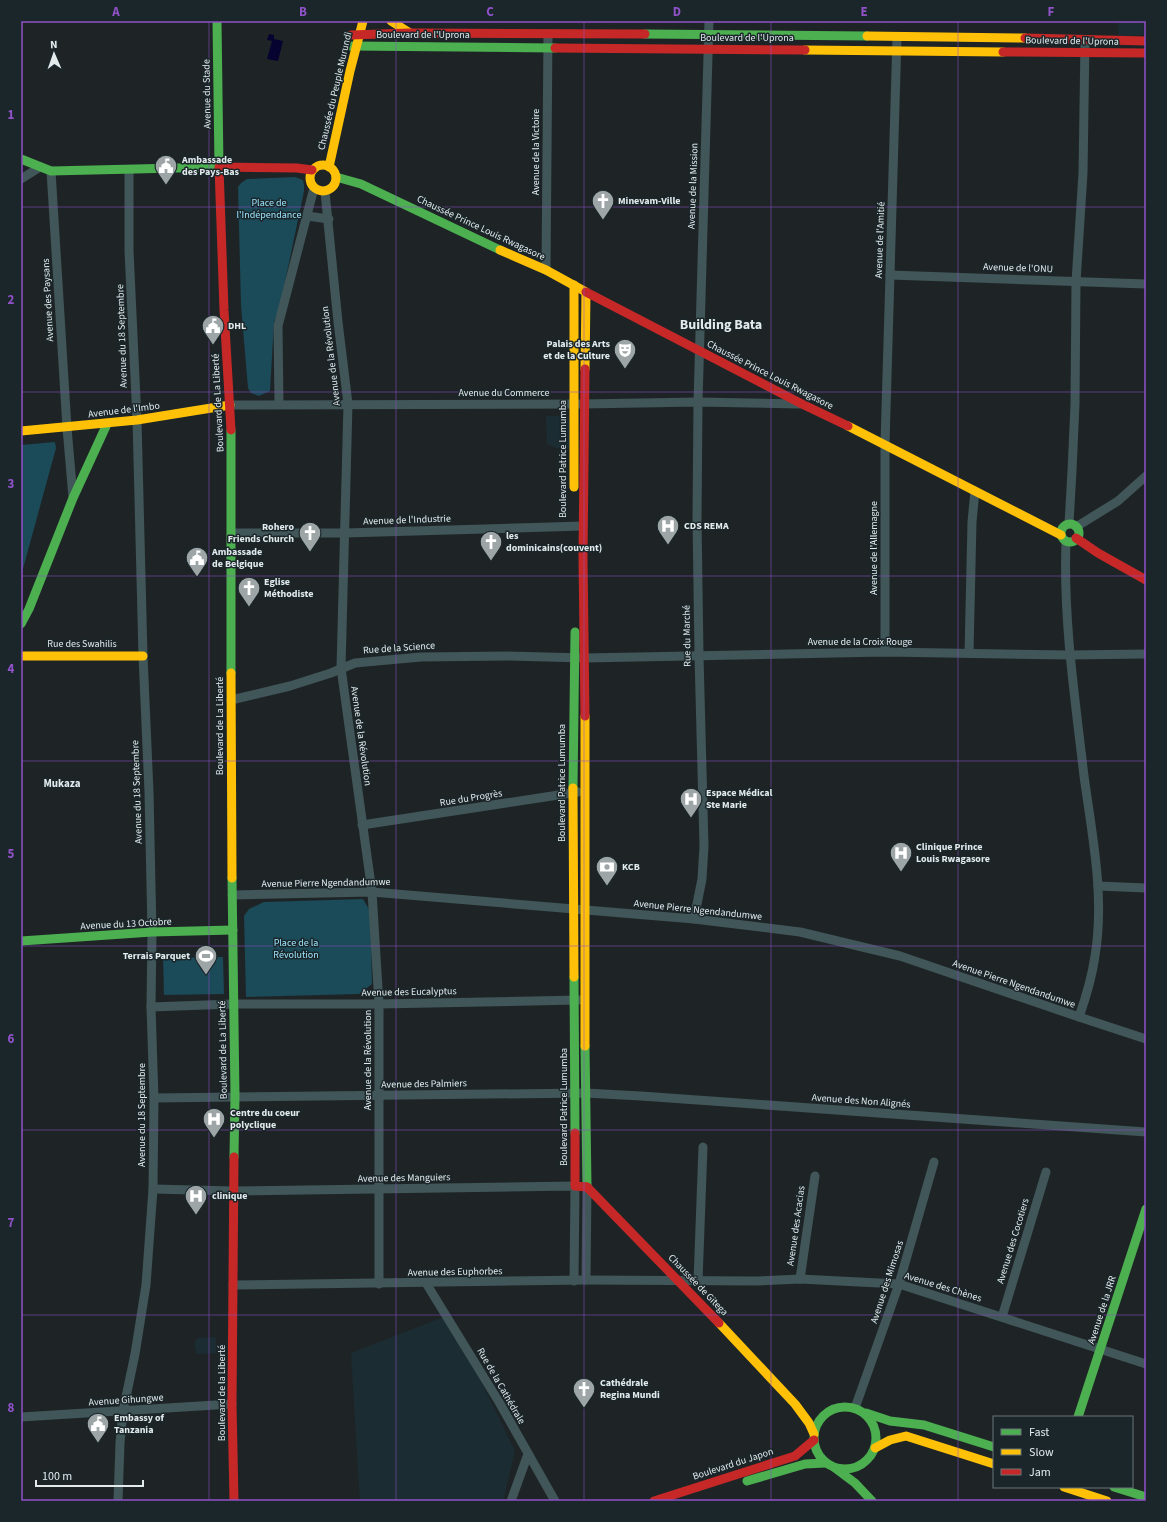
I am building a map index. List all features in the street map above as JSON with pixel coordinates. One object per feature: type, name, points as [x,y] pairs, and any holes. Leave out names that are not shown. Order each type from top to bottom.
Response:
[{"type":"main road","name":"Avenue du Stade","points":[[217,21],[219,167]]},
{"type":"main road","name":"Chaussée du Peuple Murundi","points":[[354,21],[355,35]]},
{"type":"main road","name":"Chaussée du Peuple Murundi","points":[[326,166],[352,46],[355,35],[363,21]]},
{"type":"main road","points":[[390,21],[410,33]]},
{"type":"main road","points":[[394,33],[394,46]]},
{"type":"main road","name":"Boulevard de l'Uprona","points":[[355,35],[394,33],[708,34],[983,37],[1146,41]]},
{"type":"main road","name":"Boulevard de l'Uprona","points":[[352,46],[1146,53]]},
{"type":"main road","points":[[21,159],[51,171],[219,167],[297,168],[312,170]]},
{"type":"main road","points":[[316,166],[326,166],[335,173],[336,182],[333,187],[325,192],[321,192],[314,188],[310,181],[310,174],[316,166]]},
{"type":"main road","name":"Boulevard de La Liberté","points":[[219,167],[224,310],[230,405],[232,533],[232,930],[235,1096],[233,1285]]},
{"type":"main road","name":"Chaussée Prince Louis Rwagasore","points":[[336,177],[361,184],[491,246],[546,270],[802,404],[885,444],[1064,538]]},
{"type":"main road","name":"Boulevard Patrice Lumumba","points":[[574,285],[574,496]]},
{"type":"main road","name":"Boulevard Patrice Lumumba","points":[[575,1186],[573,793],[575,657],[584,404],[586,292]]},
{"type":"main road","name":"Avenue de l'Imbo","points":[[21,431],[106,424],[230,405]]},
{"type":"main road","points":[[21,624],[73,498],[106,424]]},
{"type":"main road","name":"Boulevard Patrice Lumumba","points":[[574,511],[579,526],[585,658],[583,791],[587,1187]]},
{"type":"main road","points":[[1072,525],[1078,532],[1076,538],[1072,541],[1064,538],[1062,529],[1072,525]]},
{"type":"main road","points":[[1076,538],[1098,553],[1146,580]]},
{"type":"main road","name":"Rue des Swahilis","points":[[21,656],[143,656]]},
{"type":"main road","name":"Avenue du 13 Octobre","points":[[21,941],[152,932],[232,930]]},
{"type":"main road","points":[[575,1186],[587,1187]]},
{"type":"main road","name":"Chaussée de Gitega","points":[[587,1187],[792,1399],[806,1416],[814,1437]]},
{"type":"main road","name":"Avenue de la JRR","points":[[1078,1416],[1102,1349],[1146,1209]]},
{"type":"main road","name":"Boulevard de la Liberté","points":[[233,1285],[232,1404],[234,1501]]},
{"type":"main road","name":"Chaussée de Gitega","points":[[792,1399],[806,1406]]},
{"type":"main road","points":[[872,1501],[863,1490],[847,1476],[830,1465],[817,1453],[814,1437],[817,1424],[822,1416],[830,1410],[847,1406],[890,1421],[924,1425],[993,1448]]},
{"type":"main road","points":[[819,1409],[830,1410]]},
{"type":"main road","points":[[830,1465],[849,1469],[863,1464],[870,1457],[875,1448],[876,1432],[874,1425],[864,1413]]},
{"type":"main road","points":[[875,1448],[888,1440],[906,1436],[993,1464]]},
{"type":"main road","name":"Boulevard du Japon","points":[[684,1501],[708,1489],[795,1456],[814,1437]]},
{"type":"main road","name":"Boulevard du Japon","points":[[738,1484],[805,1464],[830,1465]]},
{"type":"main road","points":[[863,1464],[863,1490]]},
{"type":"main road","points":[[1067,1488],[1107,1501]]},
{"type":"main road","points":[[1117,1488],[1146,1497]]},
{"type":"main road","name":"Boulevard du Japon","points":[[654,1501],[708,1489]]},
{"type":"street","name":"Avenue de la Mission","points":[[700,351],[709,21]]},
{"type":"street","name":"Avenue de la Victoire","points":[[546,270],[548,34]]},
{"type":"street","name":"Avenue de l'Amitié","points":[[885,444],[897,37]]},
{"type":"street","points":[[1085,40],[1083,173],[1076,282],[1072,525],[1118,501],[1146,476]]},
{"type":"street","points":[[21,179],[40,167]]},
{"type":"street","name":"Avenue du 18 Septembre","points":[[118,1501],[123,1411],[135,1354],[146,1285],[153,1189],[154,1098],[151,1007],[152,932],[149,792],[143,656],[137,420],[129,251],[129,170]]},
{"type":"street","name":"Avenue des Paysans","points":[[51,171],[67,428],[73,498]]},
{"type":"street","points":[[279,404],[278,326],[314,188]]},
{"type":"street","name":"Avenue de la Révolution","points":[[325,192],[348,404],[341,668],[372,892],[378,1004],[379,1284]]},
{"type":"street","points":[[307,216],[329,219]]},
{"type":"street","name":"Avenue de l'ONU","points":[[890,275],[1146,284]]},
{"type":"street","name":"Rue du Marché","points":[[694,919],[702,879],[704,846],[697,520],[700,351]]},
{"type":"street","name":"Avenue du Commerce","points":[[230,405],[584,404],[698,402],[802,404]]},
{"type":"street","name":"Avenue de l'Allemagne","points":[[885,444],[885,652]]},
{"type":"street","points":[[969,653],[972,522],[975,491]]},
{"type":"street","name":"Avenue de l'Industrie","points":[[232,533],[345,533],[579,526]]},
{"type":"street","points":[[1064,538],[1069,654],[1098,886],[1098,928],[1095,956],[1089,988],[1079,1017]]},
{"type":"street","name":"Avenue de la Croix Rouge","points":[[575,657],[885,652],[1146,654]]},
{"type":"street","name":"Rue de la Science","points":[[231,700],[290,686],[331,673],[355,663],[421,657],[575,657]]},
{"type":"street","name":"Rue du Progrès","points":[[362,826],[583,791]]},
{"type":"street","points":[[1098,886],[1146,888]]},
{"type":"street","name":"Avenue Pierre Ngendandumwe","points":[[232,895],[372,892],[694,919],[800,932],[887,953],[994,987],[1146,1039]]},
{"type":"street","name":"Avenue des Eucalyptus","points":[[151,1007],[233,1004],[378,1004],[584,1000]]},
{"type":"street","name":"Avenue des Non Alignés","points":[[575,1094],[585,1093],[641,1096],[1146,1132]]},
{"type":"street","name":"Avenue des Palmiers","points":[[154,1098],[235,1096],[575,1094]]},
{"type":"street","points":[[698,1281],[703,1147]]},
{"type":"street","name":"Avenue des Mimosas","points":[[855,1408],[899,1284],[934,1162]]},
{"type":"street","name":"Avenue des Cocotiers","points":[[1002,1317],[1046,1172]]},
{"type":"street","name":"Avenue des Acacias","points":[[800,1279],[815,1176]]},
{"type":"street","name":"Boulevard Patrice Lumumba","points":[[574,1281],[575,1186]]},
{"type":"street","name":"Avenue des Manguiers","points":[[153,1189],[234,1191],[575,1186]]},
{"type":"street","name":"Boulevard Patrice Lumumba","points":[[586,1280],[587,1187]]},
{"type":"street","name":"Avenue des Chènes","points":[[678,1280],[756,1281],[800,1279],[899,1284],[1146,1364]]},
{"type":"street","name":"Avenue des Euphorbes","points":[[233,1285],[678,1280]]},
{"type":"street","name":"Rue de la Cathédrale","points":[[426,1283],[468,1350],[555,1501]]},
{"type":"street","name":"Avenue Gihungwe","points":[[21,1417],[232,1404]]},
{"type":"street","points":[[511,1501],[528,1454]]},
{"type":"shaded area","points":[[1118,21],[1143,21],[1144,35],[1119,36]]},
{"type":"shaded area","points":[[269,34],[274,35],[274,39],[283,41],[278,61],[267,59],[272,41],[267,40]]},
{"type":"shaded area","points":[[546,416],[563,416],[575,422],[579,449],[556,448],[547,444]]},
{"type":"shaded area","points":[[444,1317],[482,1383],[515,1451],[503,1501],[360,1501],[351,1353]]},
{"type":"shaded area","points":[[216,1337],[216,1353],[197,1354],[194,1344],[197,1338]]},
{"type":"green space","name":"Place de l'Indépendance","points":[[295,177],[303,180],[304,191],[280,306],[274,322],[270,391],[259,396],[251,393],[248,388],[241,306],[238,187],[247,179]]},
{"type":"green space","points":[[55,442],[56,448],[21,576],[21,445]]},
{"type":"green space","name":"Place de la Révolution","points":[[363,899],[370,911],[372,984],[359,994],[246,997],[244,916],[249,909],[264,902]]},
{"type":"green space","points":[[223,957],[224,994],[164,995],[163,958]]},
{"type":"traffic: fast","points":[[217,21],[219,167]]},
{"type":"traffic: fast","points":[[645,34],[867,36]]},
{"type":"traffic: fast","points":[[350,46],[555,48]]},
{"type":"traffic: fast","points":[[21,159],[51,171],[219,167]]},
{"type":"traffic: fast","points":[[336,177],[361,184],[500,250]]},
{"type":"traffic: fast","points":[[21,624],[29,609],[73,498],[107,424]]},
{"type":"traffic: fast","points":[[231,430],[231,673]]},
{"type":"traffic: fast","points":[[1070,524],[1076,527],[1079,533],[1076,539],[1070,542],[1064,539],[1061,533],[1064,527],[1070,524]]},
{"type":"traffic: fast","points":[[573,788],[575,632]]},
{"type":"traffic: fast","points":[[232,878],[235,1096],[234,1157]]},
{"type":"traffic: fast","points":[[21,941],[152,932],[233,930]]},
{"type":"traffic: fast","points":[[574,977],[575,1133]]},
{"type":"traffic: fast","points":[[585,1046],[587,1187]]},
{"type":"traffic: fast","points":[[1078,1416],[1146,1209]]},
{"type":"traffic: fast","points":[[839,1407],[851,1407],[867,1416],[874,1426],[876,1438],[874,1450],[867,1460],[851,1469],[839,1469],[828,1464],[819,1455],[814,1444],[814,1432],[819,1421],[828,1412],[839,1407]]},
{"type":"traffic: fast","points":[[866,1413],[890,1421],[924,1425],[993,1447]]},
{"type":"traffic: fast","points":[[747,1481],[805,1464],[826,1463]]},
{"type":"traffic: fast","points":[[835,1468],[855,1483],[872,1501]]},
{"type":"traffic: fast","points":[[1117,1488],[1146,1497]]},
{"type":"traffic: slow","points":[[329,167],[350,71],[363,21]]},
{"type":"traffic: slow","points":[[391,21],[410,33]]},
{"type":"traffic: slow","points":[[867,36],[1025,38]]},
{"type":"traffic: slow","points":[[805,50],[1003,52]]},
{"type":"traffic: slow","points":[[323,165],[332,169],[336,178],[332,187],[323,191],[314,187],[310,178],[314,169],[323,165]]},
{"type":"traffic: slow","points":[[500,250],[546,270],[586,292],[585,369]]},
{"type":"traffic: slow","points":[[574,285],[574,487]]},
{"type":"traffic: slow","points":[[21,431],[137,420],[230,405]]},
{"type":"traffic: slow","points":[[848,426],[1061,535]]},
{"type":"traffic: slow","points":[[21,656],[143,656]]},
{"type":"traffic: slow","points":[[231,673],[232,878]]},
{"type":"traffic: slow","points":[[585,716],[585,1046]]},
{"type":"traffic: slow","points":[[573,788],[574,977]]},
{"type":"traffic: slow","points":[[719,1323],[795,1404],[809,1423],[814,1434]]},
{"type":"traffic: slow","points":[[875,1448],[890,1440],[906,1436],[993,1464]]},
{"type":"traffic: slow","points":[[1067,1488],[1107,1501]]},
{"type":"traffic: jam","points":[[351,35],[410,33],[645,34]]},
{"type":"traffic: jam","points":[[1025,38],[1146,41]]},
{"type":"traffic: jam","points":[[555,48],[805,50]]},
{"type":"traffic: jam","points":[[1003,52],[1146,53]]},
{"type":"traffic: jam","points":[[231,430],[224,310],[219,167],[297,168],[312,170]]},
{"type":"traffic: jam","points":[[586,292],[802,404],[848,426]]},
{"type":"traffic: jam","points":[[585,369],[583,557],[585,716]]},
{"type":"traffic: jam","points":[[1076,538],[1098,553],[1146,580]]},
{"type":"traffic: jam","points":[[575,1133],[575,1186],[587,1187]]},
{"type":"traffic: jam","points":[[234,1157],[232,1404],[234,1501]]},
{"type":"traffic: jam","points":[[587,1187],[719,1323]]},
{"type":"traffic: jam","points":[[654,1501],[795,1456],[814,1440]]},
{"type":"place","name":"Ambassade des Pays-Bas","points":[[166,186]]},
{"type":"place","name":"Minevam-Ville","points":[[603,220]]},
{"type":"place","name":"DHL","points":[[213,346]]},
{"type":"place","name":"Palais des Arts et de la Culture","points":[[625,370]]},
{"type":"place","name":"CDS REMA","points":[[668,546]]},
{"type":"place","name":"Rohero Friends Church","points":[[310,552]]},
{"type":"place","name":"les dominicains(couvent)","points":[[491,562]]},
{"type":"place","name":"Ambassade de Belgique","points":[[197,578]]},
{"type":"place","name":"Eglise Méthodiste","points":[[249,608]]},
{"type":"place","name":"Espace Médical Ste Marie","points":[[691,818]]},
{"type":"place","name":"Clinique Prince Louis Rwagasore","points":[[901,872]]},
{"type":"place","name":"KCB","points":[[607,886]]},
{"type":"place","name":"Terrais Parquet","points":[[206,976]]},
{"type":"place","name":"Centre du coeur polyclique","points":[[214,1138]]},
{"type":"place","name":"clinique","points":[[196,1216]]},
{"type":"place","name":"Cathédrale Regina Mundi","points":[[584,1408]]},
{"type":"place","name":"Embassy of Tanzania","points":[[98,1444]]},
{"type":"district","name":"Building Bata","points":[[721,325]]},
{"type":"district","name":"Mukaza","points":[[62,783]]}]
